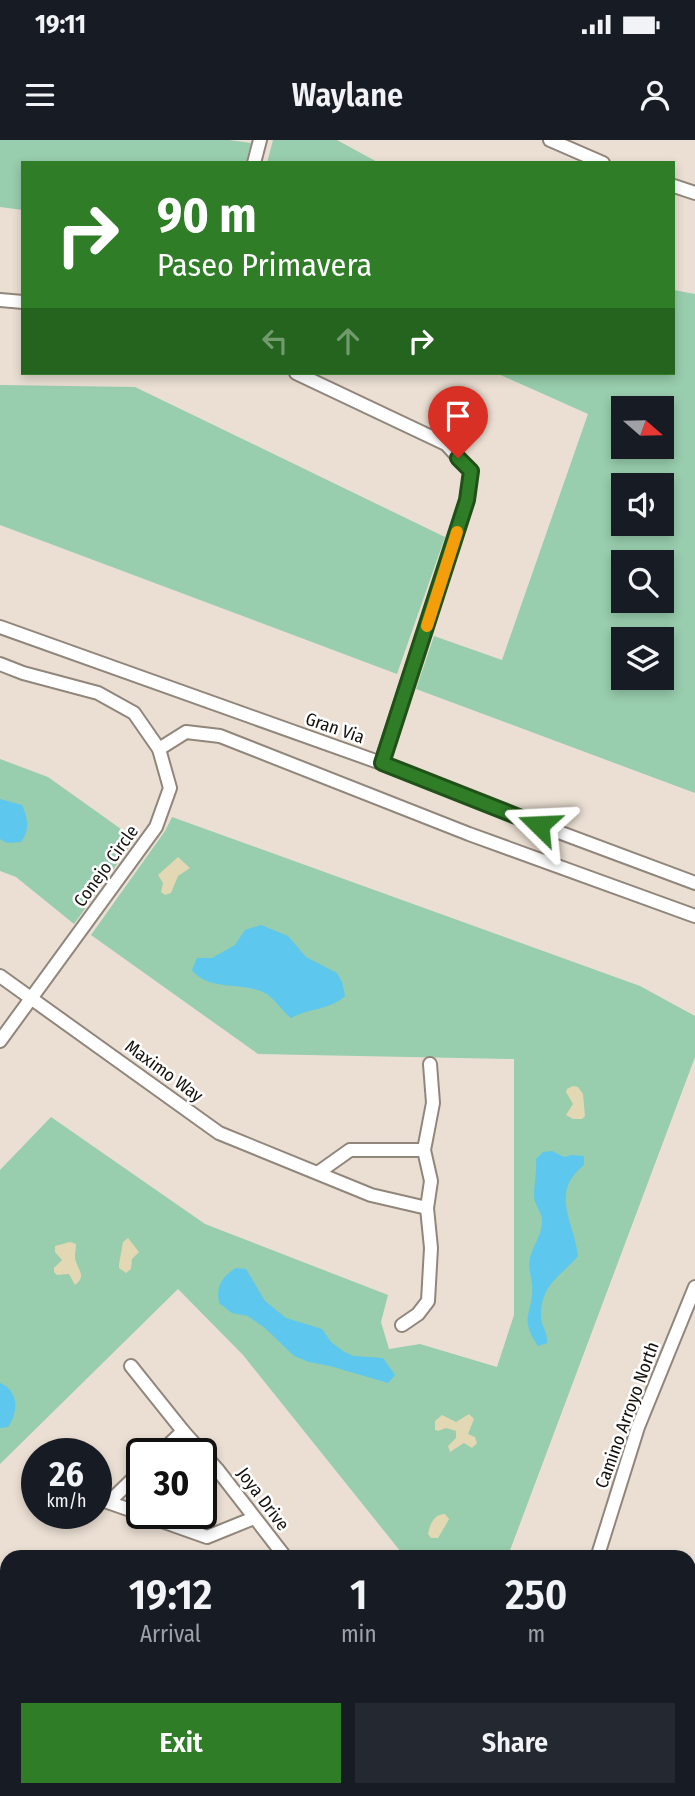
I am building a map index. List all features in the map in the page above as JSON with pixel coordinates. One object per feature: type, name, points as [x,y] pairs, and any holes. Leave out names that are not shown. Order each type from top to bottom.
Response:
[{"type":"street","points":[[255,161],[260,140]]},
{"type":"street","points":[[550,140],[598,161]]},
{"type":"street","points":[[675,186],[695,193]]},
{"type":"street","points":[[0,300],[21,302]]},
{"type":"street","points":[[300,375],[446,444],[471,471],[467,500],[382,763]]},
{"type":"street","name":"Gran Via","points":[[0,627],[382,763],[513,816],[695,883]]},
{"type":"street","name":"Conejo Circle","points":[[0,664],[98,693],[134,713],[159,748],[170,788],[156,827],[0,1041]]},
{"type":"street","points":[[159,748],[186,733],[220,736],[469,834],[695,916]]},
{"type":"street","name":"Maximo Way","points":[[0,976],[219,1133],[371,1195],[427,1208]]},
{"type":"street","points":[[402,1325],[418,1314],[428,1301],[431,1248],[427,1208],[431,1181],[424,1150],[433,1104],[430,1064]]},
{"type":"street","points":[[319,1172],[350,1150],[424,1150]]},
{"type":"street","name":"Camino Arroyo North","points":[[600,1550],[638,1427],[695,1287]]},
{"type":"street","name":"Joya Drive","points":[[131,1366],[217,1469],[280,1550]]},
{"type":"street","points":[[176,1438],[183,1431]]},
{"type":"street","points":[[184,1529],[207,1537],[254,1518]]},
{"type":"green space","points":[[0,140],[229,140],[251,143],[246,161],[21,161],[21,210],[0,207]]},
{"type":"green space","points":[[273,140],[337,140],[375,161],[268,161]]},
{"type":"green space","points":[[675,290],[695,294],[695,793],[416,689],[434,636],[502,660],[588,414],[500,375],[675,375]]},
{"type":"green space","points":[[0,385],[135,387],[445,537],[397,674],[0,525]]},
{"type":"green space","points":[[0,759],[48,777],[135,839],[74,924],[16,877],[0,871]]},
{"type":"green space","points":[[172,817],[640,986],[695,1016],[695,1057],[510,1550],[399,1550],[243,1355],[178,1289],[26,1438],[21,1438],[21,1443],[0,1464],[0,1170],[51,1117],[205,1224],[388,1295],[381,1322],[389,1349],[420,1344],[497,1367],[514,1315],[514,1059],[258,1054],[91,935],[165,831]]},
{"type":"sand","points":[[178,857],[190,868],[178,876],[171,893],[165,895],[161,892],[163,883],[158,875]]},
{"type":"sand","points":[[573,1086],[578,1087],[583,1094],[585,1116],[582,1119],[573,1119],[566,1115],[573,1104],[566,1092]]},
{"type":"sand","points":[[128,1238],[139,1252],[132,1259],[131,1269],[126,1273],[119,1268],[119,1264],[123,1242]]},
{"type":"sand","points":[[70,1242],[76,1244],[75,1257],[81,1275],[75,1285],[69,1274],[57,1275],[54,1272],[54,1268],[62,1260],[55,1252],[55,1246]]},
{"type":"sand","points":[[469,1414],[474,1419],[468,1434],[475,1437],[477,1443],[472,1448],[464,1443],[450,1452],[448,1446],[456,1438],[456,1431],[446,1428],[435,1430],[435,1421],[442,1415],[456,1422]]},
{"type":"sand","points":[[445,1514],[449,1519],[438,1538],[431,1538],[428,1534],[431,1523],[438,1516]]},
{"type":"water","points":[[0,799],[22,805],[27,824],[21,842],[7,843],[0,839]]},
{"type":"water","points":[[261,925],[288,936],[306,957],[337,973],[345,996],[333,1004],[291,1018],[263,992],[216,984],[199,977],[192,970],[197,958],[212,958],[235,945],[245,930]]},
{"type":"water","points":[[552,1151],[564,1157],[584,1156],[584,1165],[568,1186],[566,1197],[566,1208],[578,1256],[553,1282],[544,1296],[541,1316],[547,1343],[538,1346],[528,1321],[532,1293],[529,1261],[542,1222],[534,1196],[536,1159],[543,1152]]},
{"type":"water","points":[[236,1268],[246,1269],[265,1301],[286,1318],[322,1329],[331,1342],[353,1356],[383,1358],[395,1375],[388,1383],[294,1356],[265,1328],[248,1316],[232,1313],[219,1303],[218,1291],[221,1282]]},
{"type":"water","points":[[0,1383],[14,1397],[15,1409],[8,1427],[0,1428]]},
{"type":"slow traffic","points":[[427,626],[457,532]]},
{"type":"route","points":[[458,458],[471,471],[467,500],[382,763],[539,825]]}]
